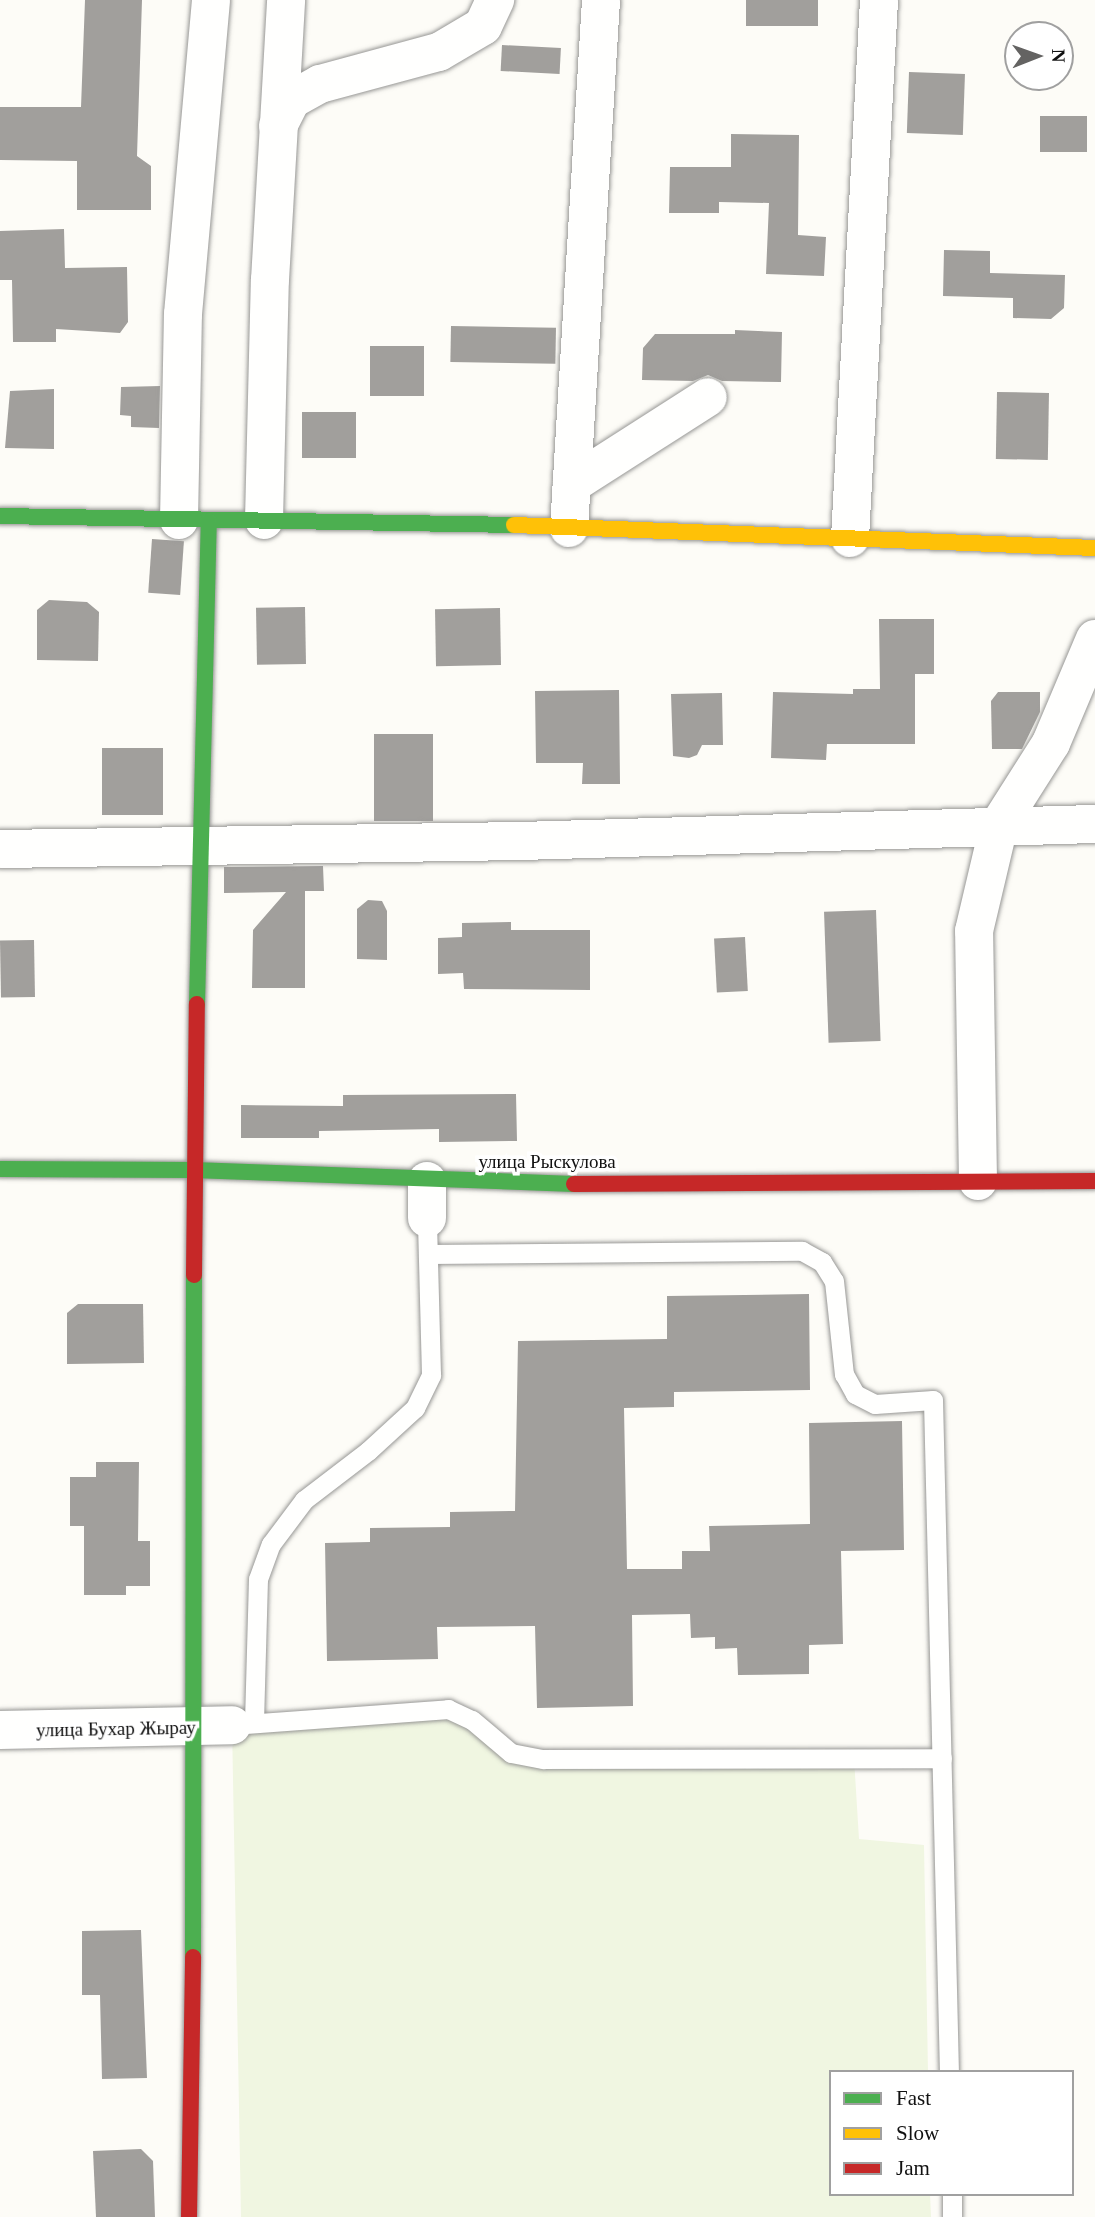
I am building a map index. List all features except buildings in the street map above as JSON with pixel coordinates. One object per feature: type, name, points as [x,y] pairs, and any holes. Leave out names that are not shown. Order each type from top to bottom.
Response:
[{"type":"street","points":[[189,2217],[227,1725],[193,1170],[200,848],[194,520],[183,314],[211,0]]},
{"type":"street","points":[[264,520],[278,126],[286,0]]},
{"type":"street","points":[[278,126],[291,100],[320,84],[439,52],[483,26],[495,0]]},
{"type":"street","points":[[569,528],[601,0]]},
{"type":"street","points":[[850,538],[878,0]]},
{"type":"street","points":[[572,484],[708,397]]},
{"type":"street","points":[[0,516],[569,528],[1095,548]]},
{"type":"street","points":[[978,1181],[974,931],[999,825],[1051,743],[1095,639]]},
{"type":"street","points":[[0,849],[200,848],[1095,824]]},
{"type":"street","name":"улица Рыскулова","points":[[0,1169],[193,1170],[428,1218],[978,1181],[1095,1181]]},
{"type":"street","name":"улица Бухар Жырау","points":[[0,1730],[227,1725]]},
{"type":"lane","points":[[942,1758],[543,1759],[511,1753],[472,1720],[447,1709],[227,1725],[258,1578],[271,1544],[304,1500],[368,1451],[415,1408],[431,1375],[428,1218],[802,1251],[822,1262],[834,1281],[844,1374],[855,1394],[875,1404],[933,1400],[942,1758],[949,2070]]},
{"type":"lane","points":[[952,2196],[953,2217]]},
{"type":"green space","points":[[448,1709],[511,1753],[854,1758],[859,1839],[924,1845],[928,2070],[829,2070],[829,2196],[930,2196],[931,2217],[241,2217],[232,1725]]},
{"type":"traffic: fast","points":[[0,516],[514,525]]},
{"type":"traffic: fast","points":[[197,1004],[209,521]]},
{"type":"traffic: fast","points":[[0,1169],[193,1170],[574,1184]]},
{"type":"traffic: fast","points":[[193,1957],[194,1275]]},
{"type":"traffic: slow","points":[[514,525],[1095,548]]},
{"type":"traffic: jam","points":[[194,1275],[197,1004]]},
{"type":"traffic: jam","points":[[574,1184],[1095,1181]]},
{"type":"traffic: jam","points":[[189,2217],[193,1957]]}]
